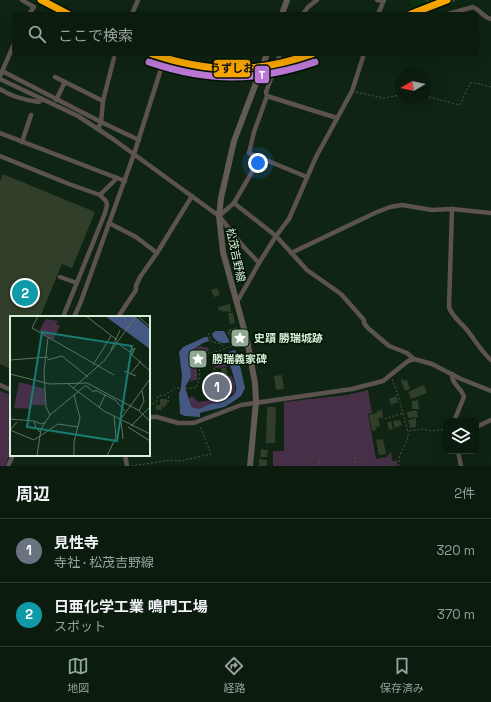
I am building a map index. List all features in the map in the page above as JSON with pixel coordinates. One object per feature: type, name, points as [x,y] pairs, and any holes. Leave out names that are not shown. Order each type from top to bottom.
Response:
[{"type":"main road","points":[[283,12],[287,0]]},
{"type":"main road","name":"松茂吉野線","points":[[250,466],[256,402],[255,383],[246,338],[223,252],[219,216],[221,198],[234,141],[266,56]]},
{"type":"street","points":[[22,0],[34,7],[30,12]]},
{"type":"street","points":[[133,12],[138,0]]},
{"type":"street","points":[[304,12],[317,0]]},
{"type":"street","points":[[377,0],[383,1],[379,12]]},
{"type":"street","points":[[455,12],[473,7],[479,10],[484,17],[491,19]]},
{"type":"street","points":[[1,75],[12,49]]},
{"type":"street","points":[[279,56],[266,92],[267,96],[254,132],[249,153],[307,178]]},
{"type":"street","points":[[237,302],[259,263],[289,219],[316,157],[352,91],[364,56]]},
{"type":"street","points":[[98,129],[103,101],[114,58]]},
{"type":"street","points":[[74,316],[134,154],[161,69]]},
{"type":"street","points":[[1,75],[42,99],[78,116],[192,196],[219,216],[242,245],[259,263]]},
{"type":"street","points":[[1,75],[138,140]]},
{"type":"street","points":[[55,77],[103,101]]},
{"type":"street","points":[[56,100],[65,82]]},
{"type":"street","points":[[0,89],[16,97],[29,101],[38,102],[42,99]]},
{"type":"street","points":[[267,96],[337,118]]},
{"type":"street","points":[[22,142],[31,114]]},
{"type":"street","points":[[0,133],[124,181]]},
{"type":"street","points":[[0,156],[100,195],[106,201],[107,208],[63,316]]},
{"type":"street","points":[[219,216],[234,203],[260,158]]},
{"type":"street","points":[[100,195],[116,178]]},
{"type":"street","points":[[119,316],[136,290],[138,282],[192,196]]},
{"type":"street","points":[[234,203],[276,236],[307,270],[341,294],[364,320],[364,323],[368,328],[389,346],[407,353],[414,359],[432,364],[479,387],[491,391]]},
{"type":"street","points":[[291,253],[390,207],[402,205],[432,210],[452,209],[491,213]]},
{"type":"street","points":[[452,209],[449,307],[454,317],[463,325],[478,346],[491,360]]},
{"type":"street","points":[[109,223],[136,237],[157,253]]},
{"type":"street","points":[[60,277],[77,283]]},
{"type":"street","points":[[150,417],[187,424],[198,422],[241,405],[352,389],[377,383],[390,376],[408,361],[414,359]]},
{"type":"street","points":[[452,374],[453,381],[463,393],[464,397],[455,418]]},
{"type":"street","points":[[0,385],[10,390]]},
{"type":"street","points":[[479,426],[491,420]]},
{"type":"street","points":[[459,454],[461,466]]},
{"type":"street","points":[[8,466],[13,456]]},
{"type":"street","points":[[125,456],[127,466]]},
{"type":"path","points":[[428,0],[431,10],[435,8]]},
{"type":"path","points":[[447,0],[448,3],[456,0]]},
{"type":"path","points":[[431,98],[460,105],[470,83],[491,87]]},
{"type":"path","points":[[352,91],[383,98],[395,96]]},
{"type":"path","points":[[208,334],[212,342],[221,344],[224,348]]},
{"type":"path","points":[[200,356],[240,343],[246,338]]},
{"type":"path","points":[[150,405],[156,402],[158,396],[169,393],[172,389],[186,387],[196,388],[199,380],[199,365],[201,360],[199,351],[194,352],[196,380]]},
{"type":"path","points":[[213,360],[215,374]]},
{"type":"path","points":[[390,376],[400,397],[409,436],[398,458],[399,466]]},
{"type":"path","points":[[168,402],[169,393]]},
{"type":"path","points":[[385,420],[403,413]]},
{"type":"path","points":[[127,466],[172,460],[181,461],[211,454],[198,422]]},
{"type":"path","points":[[408,431],[423,429],[431,431],[443,429]]},
{"type":"path","points":[[354,457],[356,465]]},
{"type":"path","points":[[320,461],[320,466]]},
{"type":"shaded area","points":[[31,0],[51,0],[74,12],[56,12]]},
{"type":"shaded area","points":[[410,0],[460,0],[430,12],[429,10],[424,12],[404,12],[412,6]]},
{"type":"shaded area","points":[[150,56],[166,56],[191,64],[221,67],[265,65],[299,56],[313,56],[287,65],[265,70],[221,73],[177,66]]},
{"type":"shaded area","points":[[200,346],[208,348],[209,351],[196,356],[197,379],[190,382],[189,354],[191,351]]},
{"type":"shaded area","points":[[225,356],[227,367],[215,368],[214,358]]},
{"type":"shaded area","points":[[231,375],[235,383],[235,392],[222,401],[201,408],[196,409],[191,406],[189,399],[190,397],[193,397],[198,402],[210,400],[222,395],[227,389],[229,384],[229,376]]},
{"type":"shaded area","points":[[368,390],[372,413],[368,414],[376,459],[387,457],[391,451],[392,461],[397,461],[397,466],[273,466],[273,451],[284,451],[284,402],[347,395]]},
{"type":"shaded area","points":[[0,391],[10,395],[10,454],[5,466],[0,466]]},
{"type":"water","points":[[215,331],[224,331],[230,342],[225,343],[217,341],[212,334]]},
{"type":"water","points":[[208,337],[209,341],[189,352],[191,377],[185,387],[191,406],[197,409],[224,401],[236,391],[236,384],[227,354],[228,352],[235,350],[237,353],[245,388],[241,396],[224,407],[200,413],[200,417],[185,416],[180,414],[179,394],[182,375],[179,352],[183,347]]},
{"type":"building","points":[[3,174],[95,212],[72,268],[62,264],[40,316],[10,316],[10,369],[0,364],[0,181]]},
{"type":"building","points":[[217,288],[220,295],[214,297],[211,290]]},
{"type":"building","points":[[230,304],[231,312],[222,312],[222,310],[219,311],[218,307]]},
{"type":"building","points":[[228,313],[233,313],[235,323],[230,324]]},
{"type":"building","points":[[237,327],[238,330],[234,331],[236,338],[231,340],[227,332],[229,332],[228,330]]},
{"type":"building","points":[[221,368],[226,368],[229,379],[225,380],[224,377],[222,377]]},
{"type":"building","points":[[282,375],[284,389],[276,390],[274,376]]},
{"type":"building","points":[[403,379],[404,381],[407,380],[410,389],[405,391],[401,381]]},
{"type":"building","points":[[222,382],[223,391],[212,393],[210,383]]},
{"type":"building","points":[[424,385],[427,393],[411,399],[408,392]]},
{"type":"building","points":[[396,396],[398,402],[391,405],[389,399]]},
{"type":"building","points":[[160,399],[167,399],[167,405],[165,405],[165,407],[161,407],[162,410],[156,410],[156,405],[160,405]]},
{"type":"building","points":[[418,400],[419,409],[412,409],[412,401]]},
{"type":"building","points":[[267,407],[276,407],[275,443],[266,443]]},
{"type":"building","points":[[382,410],[383,418],[378,418],[380,426],[376,427],[377,430],[372,431],[369,415]]},
{"type":"building","points":[[417,410],[418,417],[408,418],[407,412]]},
{"type":"building","points":[[416,418],[416,427],[410,428],[408,420]]},
{"type":"building","points":[[400,420],[402,425],[395,428],[393,421]]},
{"type":"building","points":[[391,421],[393,429],[389,430],[387,423]]},
{"type":"building","points":[[383,439],[386,454],[379,455],[376,440]]},
{"type":"building","points":[[261,449],[268,450],[267,457],[260,457]]},
{"type":"building","points":[[259,459],[267,460],[267,466],[259,466]]},
{"type":"transit line","name":"うずしお","points":[[41,0],[64,12]]},
{"type":"transit line","name":"うずしお","points":[[416,12],[447,0]]},
{"type":"transit line","name":"うずしお","points":[[159,56],[193,65],[232,69],[271,65],[306,56]]},
{"type":"transit line","name":"T","points":[[149,62],[171,69],[192,73],[232,77],[272,73],[293,69],[315,62]]},
{"type":"place","name":"日亜化学工業 鳴門工場","points":[[25,293]]},
{"type":"place","name":"史蹟 勝瑞城跡","points":[[240,338]]},
{"type":"place","name":"勝瑞義家碑","points":[[198,359]]},
{"type":"place","name":"見性寺","points":[[217,387]]}]
